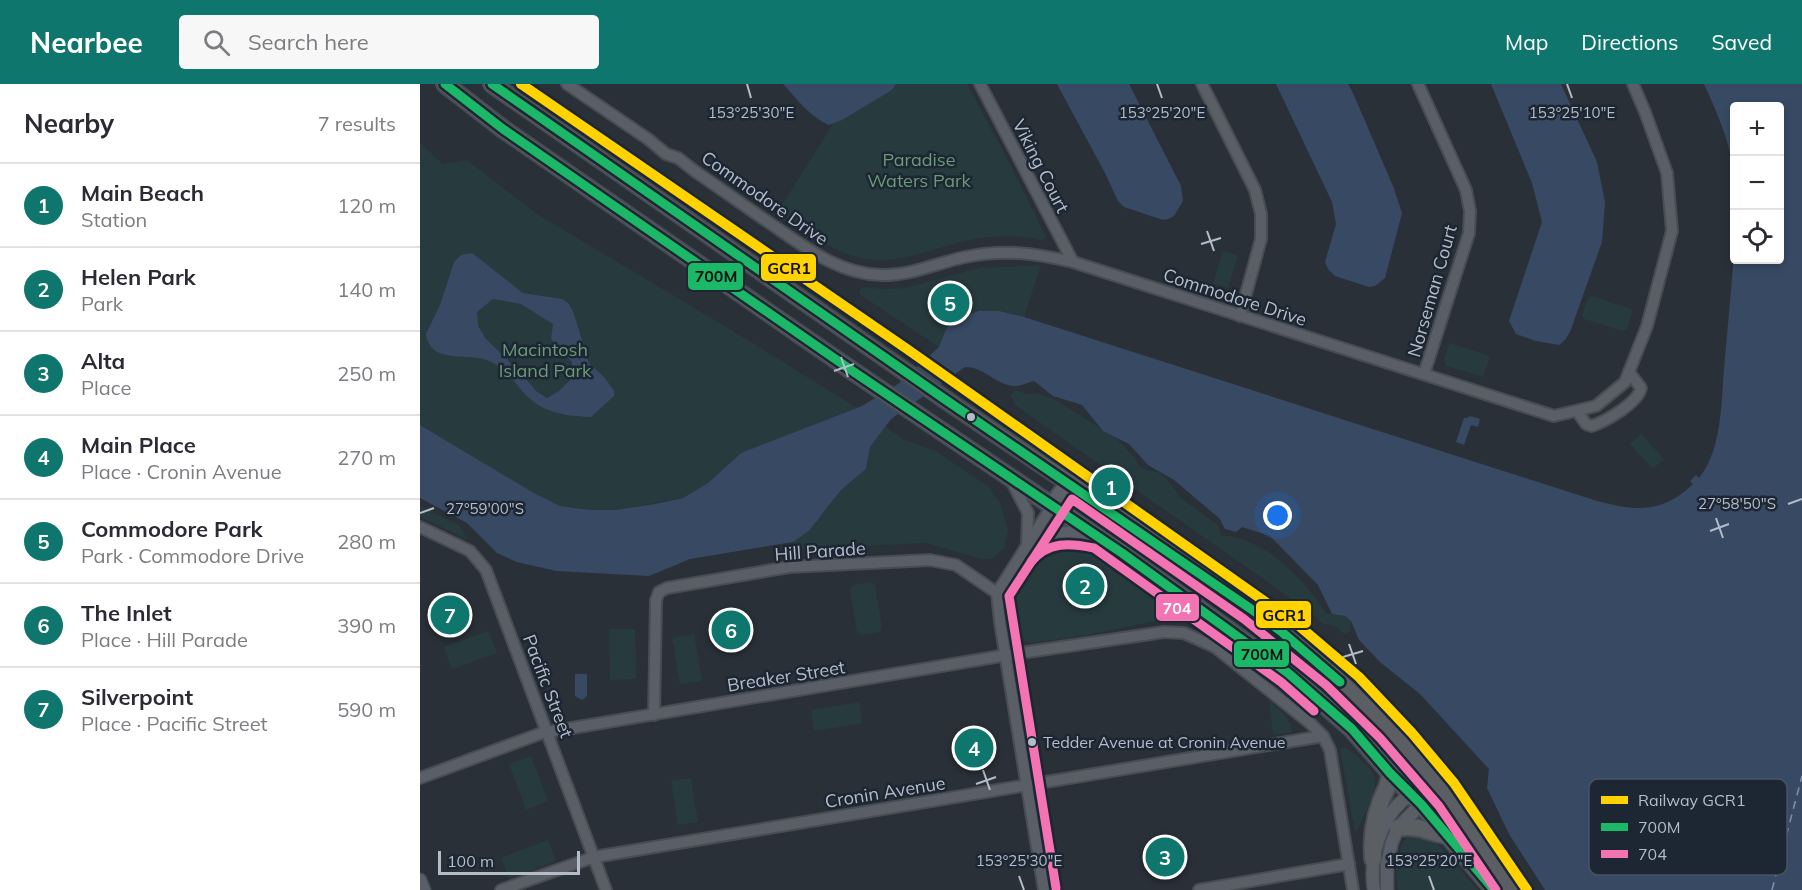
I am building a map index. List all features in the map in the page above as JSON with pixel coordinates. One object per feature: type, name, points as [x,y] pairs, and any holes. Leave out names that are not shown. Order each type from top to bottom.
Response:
[{"type":"highway","points":[[445,84],[512,135],[868,382],[1099,537],[1288,673],[1344,721],[1390,773],[1416,798],[1494,890]]},
{"type":"highway","points":[[492,84],[1242,602],[1283,633],[1373,713],[1434,782],[1454,807],[1510,890]]},
{"type":"highway","points":[[1373,860],[1371,843],[1374,827],[1381,801],[1390,783],[1390,773]]},
{"type":"highway","points":[[1398,828],[1410,825],[1449,836]]},
{"type":"main road","points":[[1052,506],[1069,482]]},
{"type":"street","name":"Commodore Drive","points":[[567,84],[648,139],[666,154],[678,158],[820,257],[849,270],[882,275],[900,273],[965,257],[1011,251],[1035,254],[1073,262],[1554,416],[1596,406],[1625,382],[1647,326],[1672,231],[1667,173],[1633,84]]},
{"type":"street","name":"Viking Court","points":[[980,84],[1073,262]]},
{"type":"street","points":[[1202,84],[1255,190],[1261,214],[1261,240],[1240,316]]},
{"type":"street","name":"Norseman Court","points":[[1418,84],[1466,190],[1470,211],[1468,233],[1424,374]]},
{"type":"street","points":[[1577,411],[1586,424],[1593,426],[1604,422],[1636,399],[1641,388],[1629,372]]},
{"type":"street","points":[[1008,476],[1028,513],[1027,547]]},
{"type":"street","points":[[1044,890],[997,593],[1052,506]]},
{"type":"street","name":"Pacific Street","points":[[420,527],[470,551],[486,570],[606,890]]},
{"type":"street","points":[[1027,547],[1045,535],[1057,532],[1072,531],[1099,537]]},
{"type":"street","name":"Hill Parade","points":[[654,715],[656,600],[659,592],[667,588],[789,567],[930,560],[956,565],[997,593]]},
{"type":"street","name":"Breaker Street","points":[[420,778],[532,735],[1164,632],[1184,633],[1215,647],[1323,736]]},
{"type":"street","points":[[1323,736],[1330,750],[1353,890]]},
{"type":"street","name":"Cronin Avenue","points":[[501,890],[594,857],[1323,736]]},
{"type":"street","points":[[1387,890],[1387,864],[1398,828],[1416,798],[1434,782]]},
{"type":"street","points":[[1374,890],[1373,860],[1379,838],[1396,807],[1416,798]]},
{"type":"street","points":[[1199,890],[1349,864]]},
{"type":"street","points":[[420,880],[424,890]]},
{"type":"green space","name":"Paradise Waters Park","points":[[896,84],[967,84],[1046,237],[1043,241],[1000,236],[959,243],[900,258],[869,259],[853,256],[833,247],[778,211],[833,124],[892,90]]},
{"type":"green space","name":"Macintosh Island Park","points":[[420,143],[443,164],[467,160],[537,214],[857,408],[741,453],[708,483],[683,498],[615,510],[560,506],[420,425]]},
{"type":"green space","points":[[1223,251],[1238,255],[1228,288],[1213,283]]},
{"type":"green space","points":[[1041,265],[1024,317],[999,311],[939,347],[859,294],[862,287],[905,288],[980,268]]},
{"type":"green space","points":[[1592,296],[1631,309],[1627,329],[1623,331],[1584,319],[1582,315],[1588,298]]},
{"type":"green space","points":[[1449,343],[1490,356],[1483,377],[1446,366],[1444,360]]},
{"type":"green space","points":[[1014,390],[1054,399],[1116,438],[1140,467],[1158,472],[1166,478],[1181,498],[1218,525],[1221,535],[1253,544],[1281,562],[1306,586],[1326,613],[1345,616],[1351,621],[1350,631],[1344,634],[1335,626],[1323,624],[1309,611],[1015,405],[1011,396]]},
{"type":"green space","points":[[885,426],[903,439],[936,451],[989,487],[1000,503],[1008,530],[1004,548],[991,559],[981,559],[926,543],[801,549],[793,542],[809,531],[841,490],[866,469],[870,447]]},
{"type":"green space","points":[[1641,434],[1664,459],[1653,469],[1630,444]]},
{"type":"green space","points":[[420,506],[459,525],[468,540],[420,517]]},
{"type":"green space","points":[[1065,536],[1112,559],[1184,615],[1087,635],[1032,643],[1025,641],[1013,629],[1017,594],[1030,567],[1049,541]]},
{"type":"green space","points":[[871,582],[875,585],[882,628],[880,632],[861,635],[857,632],[850,590],[853,585]]},
{"type":"green space","points":[[609,629],[635,629],[636,679],[610,680]]},
{"type":"green space","points":[[488,631],[497,653],[452,669],[444,647]]},
{"type":"green space","points":[[694,634],[702,681],[680,684],[672,638]]},
{"type":"green space","points":[[1269,700],[1287,717],[1292,732],[1273,735]]},
{"type":"green space","points":[[859,702],[862,723],[814,731],[811,710]]},
{"type":"green space","points":[[1345,747],[1366,765],[1375,778],[1372,797],[1357,831],[1355,831],[1340,749]]},
{"type":"green space","points":[[531,756],[548,801],[526,810],[509,764]]},
{"type":"green space","points":[[691,778],[698,822],[678,825],[671,781]]},
{"type":"green space","points":[[1410,834],[1430,838],[1478,890],[1398,890],[1396,875],[1399,853],[1405,839]]},
{"type":"green space","points":[[548,840],[556,861],[509,879],[501,858]]},
{"type":"water","points":[[783,84],[896,84],[892,90],[842,120],[829,125],[810,112]]},
{"type":"water","points":[[1057,84],[1129,84],[1181,186],[1183,201],[1174,216],[1163,220],[1124,207],[1118,201]]},
{"type":"water","points":[[1276,84],[1348,84],[1352,91],[1393,186],[1402,213],[1385,278],[1375,286],[1369,287],[1335,276],[1328,269],[1325,262],[1336,224],[1332,202]]},
{"type":"water","points":[[1491,84],[1561,84],[1597,162],[1605,202],[1602,242],[1570,332],[1559,345],[1536,341],[1516,334],[1509,321],[1542,222],[1532,183]]},
{"type":"water","points":[[1704,84],[1802,84],[1802,890],[1545,890],[1509,834],[1487,788],[1489,769],[1420,694],[1380,662],[1359,640],[1351,621],[1345,616],[1332,614],[1318,585],[1270,536],[1242,527],[1236,532],[1225,529],[1220,519],[1174,480],[1148,465],[1129,444],[1103,431],[1082,405],[1053,396],[1034,381],[1017,386],[1008,385],[978,370],[965,367],[891,419],[870,447],[866,469],[841,490],[809,531],[793,542],[690,559],[649,576],[556,571],[517,562],[497,553],[467,523],[420,498],[420,425],[560,506],[615,510],[683,498],[708,483],[741,453],[862,406],[898,384],[939,347],[947,327],[965,316],[979,311],[999,311],[1024,317],[1594,500],[1634,508],[1658,506],[1670,501],[1693,484],[1690,481],[1696,475],[1699,478],[1713,452],[1720,420],[1733,264],[1784,264],[1784,102],[1730,102],[1730,154]]},
{"type":"water","points":[[472,253],[523,293],[562,299],[568,303],[573,311],[589,363],[605,378],[614,391],[614,396],[591,417],[554,412],[530,399],[505,372],[493,363],[485,359],[454,356],[435,351],[429,344],[426,334],[440,305],[454,262],[461,255]],"holes":[[[493,299],[521,304],[553,324],[551,339],[572,362],[572,378],[559,391],[547,398],[536,391],[486,339],[478,326],[477,312]]]},
{"type":"water","points":[[1470,416],[1480,419],[1478,427],[1471,425],[1464,445],[1456,442],[1464,418]]},
{"type":"water","points":[[575,674],[587,674],[587,696],[582,700],[575,696]]},
{"type":"ferry route","points":[[1787,833],[1802,776]]},
{"type":"ferry route","points":[[1772,890],[1776,875]]},
{"type":"rail line","name":"GCR1","points":[[521,84],[907,349],[1298,625],[1359,677],[1412,733],[1454,783],[1527,890]]},
{"type":"transit line","name":"700M","points":[[445,84],[503,129],[854,372],[1122,553],[1288,673],[1352,729],[1390,773],[1421,804],[1494,890]]},
{"type":"transit line","name":"700M","points":[[492,84],[1251,609],[1340,682]]},
{"type":"transit line","name":"704","points":[[1056,888],[1009,596],[1072,499],[1244,619],[1326,685],[1380,738],[1439,806],[1496,890]]},
{"type":"transit line","name":"704","points":[[1031,562],[1045,550],[1060,545],[1094,548],[1281,682],[1314,711]]},
{"type":"place","name":"Commodore Park","points":[[950,303]]},
{"type":"place","name":"Main Beach","points":[[1111,487]]},
{"type":"place","name":"Helen Park","points":[[1085,586]]},
{"type":"place","name":"Silverpoint","points":[[450,615]]},
{"type":"place","name":"The Inlet","points":[[731,630]]},
{"type":"place","name":"Tedder Avenue at Cronin Avenue","points":[[1032,742]]},
{"type":"place","name":"Main Place","points":[[974,748]]},
{"type":"place","name":"Alta","points":[[1165,857]]}]
